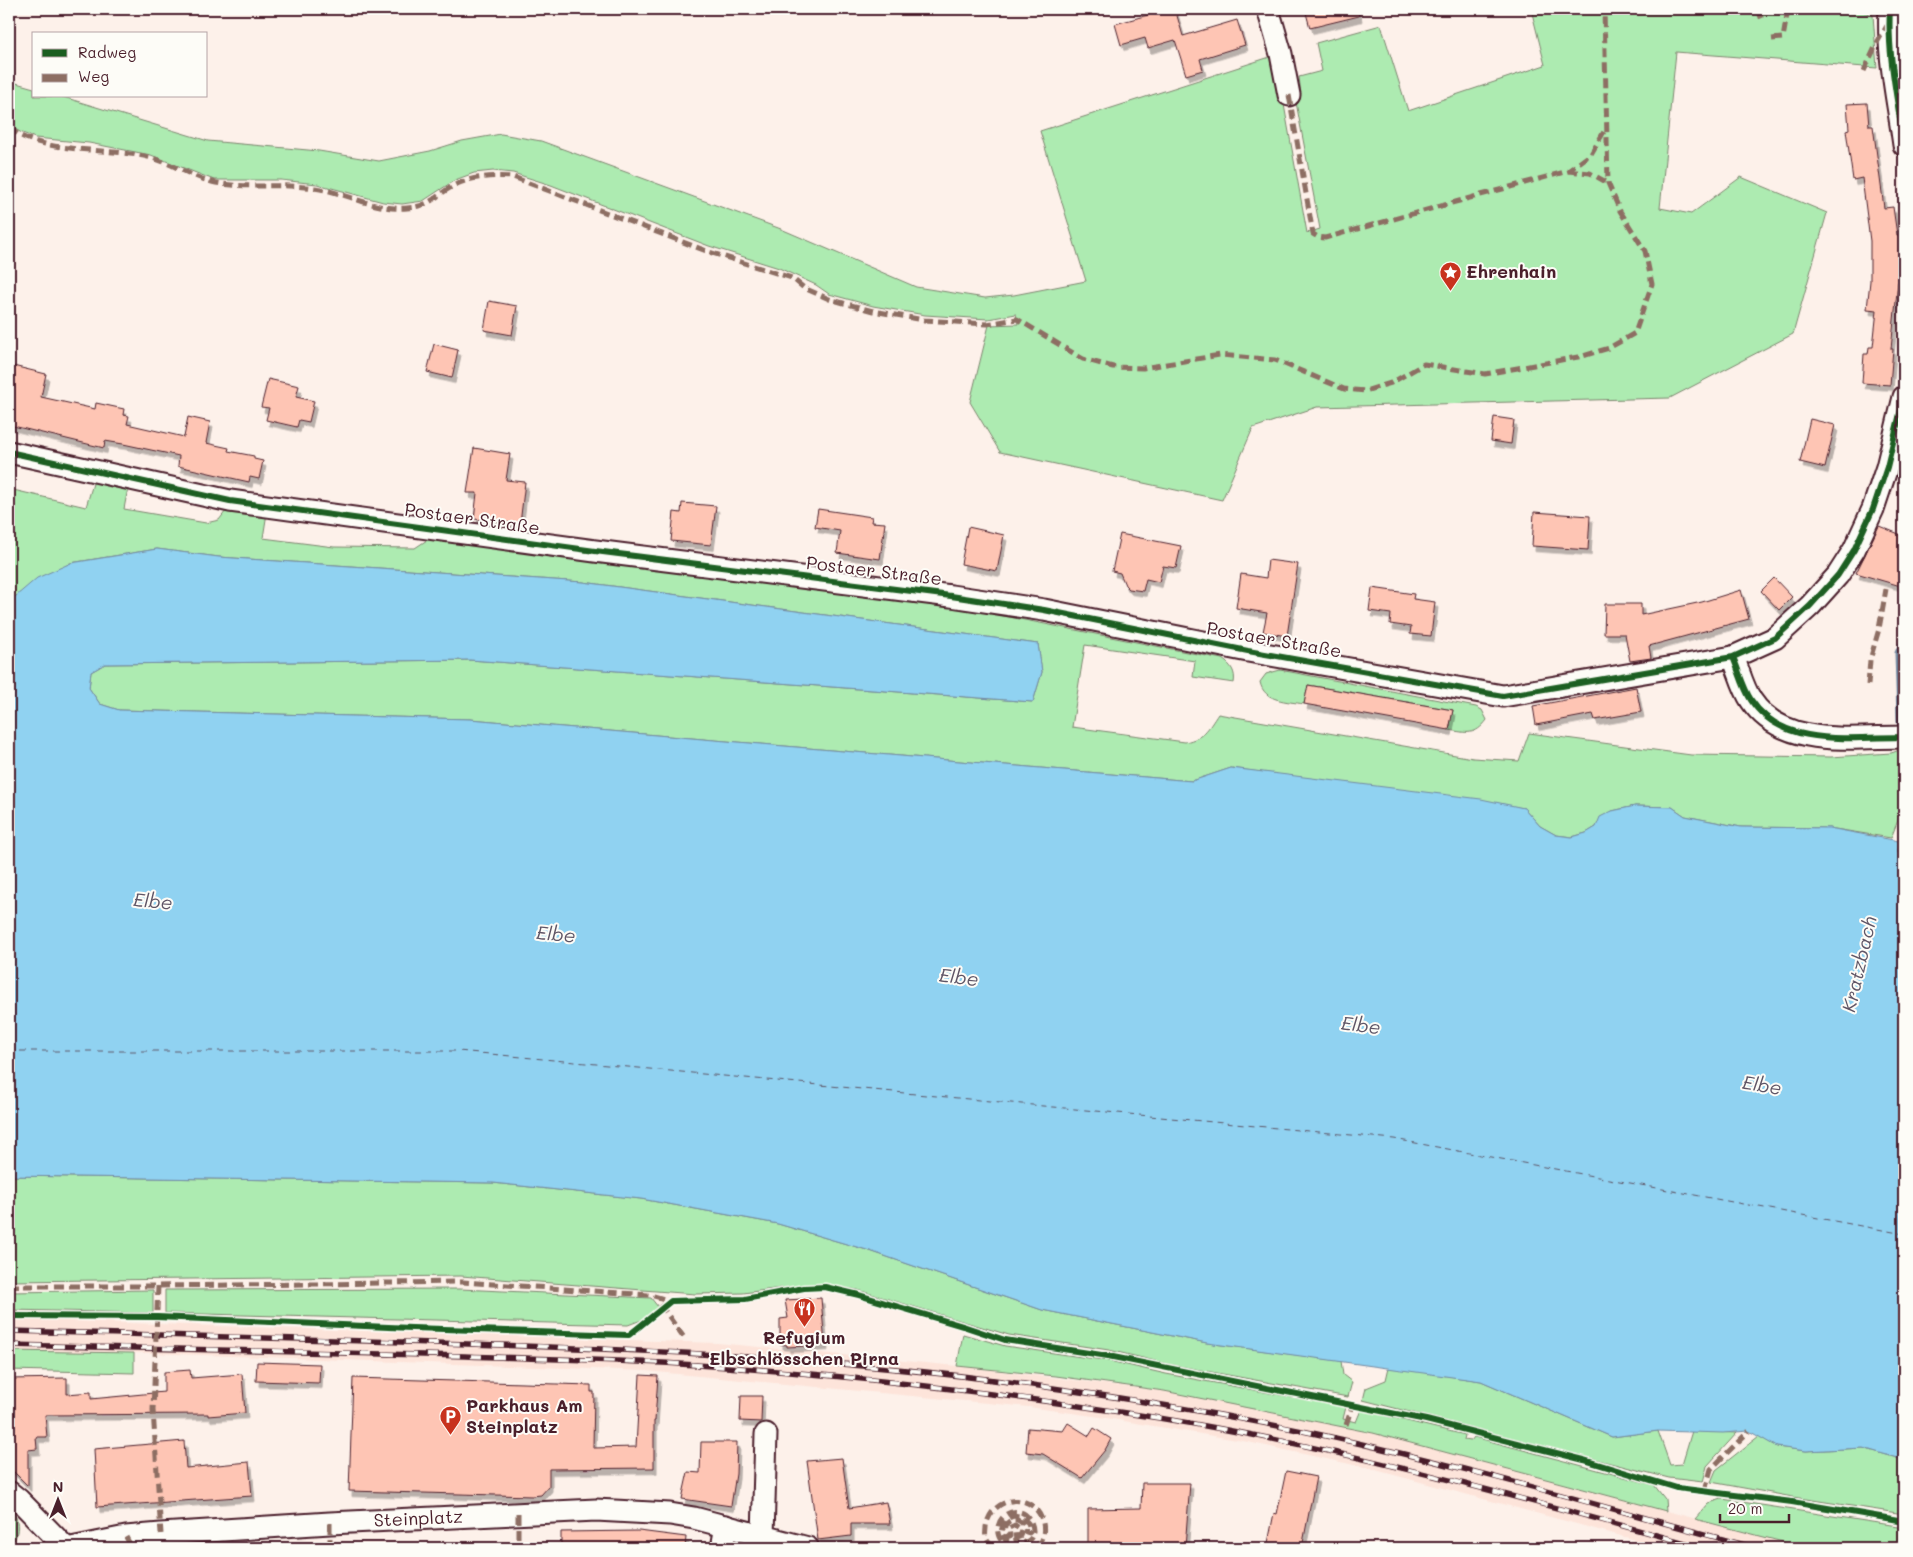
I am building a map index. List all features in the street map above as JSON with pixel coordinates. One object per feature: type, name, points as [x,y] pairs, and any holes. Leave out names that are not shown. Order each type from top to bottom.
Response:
[{"type":"street","points":[[1268,9],[1281,54],[1289,95]]},
{"type":"street","points":[[1890,9],[1889,23],[1904,145]]},
{"type":"street","name":"Postaer Straße","points":[[9,452],[230,501],[594,551],[951,596],[1044,610],[1248,651],[1503,696],[1733,657],[1775,638],[1810,606],[1838,575],[1854,550],[1873,509],[1887,468],[1904,397]]},
{"type":"street","points":[[1733,657],[1750,699],[1773,721],[1790,730],[1810,736],[1904,737]]},
{"type":"street","points":[[763,1536],[766,1434]]},
{"type":"street","points":[[9,1492],[66,1548]]},
{"type":"street","name":"Steinplatz","points":[[71,1548],[330,1523],[596,1510],[670,1514],[726,1526],[808,1548]]},
{"type":"street","points":[[722,1548],[726,1526]]},
{"type":"shaded area","points":[[9,1319],[717,1343],[957,1366],[1164,1391],[1373,1433],[1806,1548],[1666,1548],[1368,1468],[1243,1441],[1029,1407],[646,1371],[148,1353],[9,1351]]},
{"type":"green space","points":[[1531,9],[1864,9],[1864,12],[1873,15],[1877,68],[1676,52],[1660,208],[1691,214],[1741,177],[1827,213],[1793,334],[1670,398],[1317,407],[1253,428],[1222,500],[1000,452],[970,402],[989,325],[1018,324],[1016,314],[988,319],[925,315],[873,306],[829,294],[816,285],[779,268],[709,246],[551,185],[513,173],[493,171],[474,173],[455,180],[423,201],[402,204],[383,202],[317,184],[281,180],[214,180],[151,155],[89,143],[35,138],[9,125],[9,81],[32,87],[32,98],[67,98],[208,141],[319,151],[379,161],[430,151],[462,141],[501,134],[541,141],[781,229],[916,287],[985,298],[1014,295],[1086,281],[1040,131],[1270,57],[1283,99],[1307,233],[1320,229],[1295,97],[1301,94],[1299,77],[1322,71],[1316,43],[1381,25],[1408,111],[1545,65]]},
{"type":"green space","points":[[94,480],[128,488],[124,509],[206,523],[219,520],[229,507],[267,513],[263,538],[334,547],[415,548],[430,538],[592,557],[974,610],[1222,659],[1230,666],[1233,672],[1234,683],[1193,677],[1195,661],[1085,645],[1072,727],[1185,742],[1201,735],[1218,714],[1473,758],[1519,761],[1529,733],[1691,755],[1831,757],[1891,753],[1900,750],[1904,781],[1904,805],[1891,838],[1829,828],[1741,827],[1685,816],[1672,807],[1635,806],[1612,811],[1596,827],[1586,833],[1572,837],[1556,835],[1540,826],[1524,808],[1231,768],[1192,781],[470,719],[119,710],[100,704],[89,688],[91,672],[105,664],[470,660],[1033,702],[1042,672],[1038,644],[583,582],[219,557],[157,549],[70,563],[9,602],[9,489],[86,507]]},
{"type":"green space","points":[[1280,670],[1476,707],[1482,710],[1487,720],[1479,729],[1474,731],[1461,732],[1449,730],[1453,710],[1308,685],[1304,704],[1284,701],[1271,697],[1262,689],[1260,682],[1266,674]]},
{"type":"green space","points":[[9,1176],[493,1183],[641,1199],[778,1224],[867,1250],[1042,1310],[1207,1343],[1341,1361],[1343,1375],[1352,1382],[1348,1397],[1168,1364],[1109,1350],[1009,1335],[858,1290],[821,1284],[743,1293],[695,1294],[461,1276],[9,1281]]},
{"type":"green space","points":[[460,1289],[651,1298],[658,1307],[644,1319],[628,1325],[165,1313],[165,1290]]},
{"type":"green space","points":[[153,1290],[153,1313],[9,1310],[9,1292]]},
{"type":"green space","points":[[963,1334],[1005,1346],[1109,1361],[1166,1374],[1346,1407],[1343,1419],[1356,1422],[1361,1410],[1465,1435],[1464,1440],[1471,1441],[1474,1437],[1654,1485],[1665,1499],[1666,1511],[1373,1433],[1164,1391],[1056,1376],[957,1366]]},
{"type":"green space","points":[[9,1351],[134,1353],[134,1373],[9,1370]]},
{"type":"green space","points":[[1389,1367],[1481,1381],[1612,1437],[1658,1431],[1670,1465],[1682,1464],[1692,1431],[1737,1433],[1707,1466],[1703,1482],[1669,1478],[1363,1400],[1366,1388],[1386,1380]]},
{"type":"green space","points":[[1759,1436],[1777,1447],[1806,1451],[1863,1448],[1904,1460],[1904,1514],[1711,1482],[1716,1470]]},
{"type":"green space","points":[[1722,1499],[1904,1527],[1904,1548],[1806,1548],[1695,1519],[1709,1503]]},
{"type":"green space","points":[[9,1506],[16,1516],[18,1527],[13,1543],[9,1548]]},
{"type":"water","name":"Elbe","points":[[157,549],[219,557],[583,582],[1038,644],[1042,672],[1033,702],[470,660],[105,664],[91,672],[89,688],[100,704],[119,710],[470,719],[1192,781],[1231,768],[1481,799],[1524,808],[1540,826],[1556,835],[1572,837],[1586,833],[1596,827],[1600,817],[1612,811],[1635,806],[1672,807],[1685,816],[1741,827],[1829,828],[1904,842],[1904,1460],[1863,1448],[1806,1451],[1777,1447],[1749,1431],[1723,1433],[1658,1431],[1612,1437],[1481,1381],[1207,1343],[1042,1310],[867,1250],[778,1224],[641,1199],[493,1183],[9,1176],[9,602],[37,578],[71,563]]},
{"type":"building","points":[[1175,9],[1183,36],[1237,20],[1245,45],[1200,59],[1203,70],[1186,75],[1175,40],[1148,48],[1145,38],[1121,45],[1115,24]]},
{"type":"building","points":[[1305,9],[1358,9],[1359,16],[1310,28]]},
{"type":"building","points":[[1867,103],[1869,126],[1873,126],[1884,208],[1893,207],[1897,235],[1901,235],[1901,282],[1898,282],[1891,349],[1893,349],[1890,385],[1862,383],[1864,354],[1868,354],[1869,347],[1873,347],[1877,310],[1867,309],[1870,281],[1870,241],[1862,178],[1853,180],[1846,130],[1849,129],[1847,104]]},
{"type":"building","points":[[489,301],[517,306],[512,335],[484,330]]},
{"type":"building","points":[[434,344],[458,350],[452,378],[427,372]]},
{"type":"building","points":[[9,365],[46,374],[41,397],[95,409],[96,403],[124,409],[123,415],[129,416],[127,424],[184,437],[188,417],[210,422],[206,443],[229,448],[228,451],[254,456],[254,459],[263,461],[259,479],[250,477],[249,482],[178,466],[179,456],[105,441],[104,448],[9,425]]},
{"type":"building","points":[[268,379],[299,386],[296,397],[314,401],[309,422],[299,420],[297,427],[266,420],[269,408],[261,407]]},
{"type":"building","points":[[1494,417],[1514,420],[1511,444],[1491,441]]},
{"type":"building","points":[[1810,419],[1835,425],[1825,468],[1800,462]]},
{"type":"building","points":[[474,448],[510,454],[506,480],[525,482],[520,524],[474,519],[477,493],[467,493]]},
{"type":"building","points":[[682,503],[716,506],[711,545],[671,541],[674,512],[681,513]]},
{"type":"building","points":[[818,509],[872,517],[871,522],[885,523],[880,559],[837,553],[840,531],[815,527]]},
{"type":"building","points":[[1534,512],[1590,516],[1588,550],[1532,546]]},
{"type":"building","points":[[1879,526],[1904,536],[1904,587],[1856,573]]},
{"type":"building","points":[[968,527],[1004,535],[997,571],[961,564]]},
{"type":"building","points":[[1120,534],[1181,546],[1176,568],[1163,566],[1159,582],[1146,579],[1143,591],[1129,589],[1125,585],[1120,573],[1112,571]]},
{"type":"building","points":[[1268,560],[1298,564],[1287,636],[1263,632],[1267,613],[1236,608],[1241,574],[1266,578]]},
{"type":"building","points":[[1774,578],[1792,597],[1779,610],[1761,591]]},
{"type":"building","points":[[1372,588],[1414,594],[1413,599],[1435,602],[1431,636],[1410,634],[1411,627],[1390,624],[1391,614],[1369,611]]},
{"type":"building","points":[[1741,590],[1749,619],[1649,646],[1651,658],[1630,661],[1625,634],[1604,634],[1605,604],[1641,604],[1641,615],[1702,602]]},
{"type":"building","points":[[1308,685],[1453,710],[1449,730],[1304,704]]},
{"type":"building","points":[[1636,687],[1641,712],[1595,720],[1593,714],[1536,725],[1533,706]]},
{"type":"building","points":[[821,1298],[825,1345],[787,1347],[787,1345],[780,1344],[780,1319],[788,1318],[785,1300]]},
{"type":"building","points":[[257,1362],[320,1364],[319,1383],[256,1381]]},
{"type":"building","points":[[190,1370],[191,1378],[242,1374],[245,1413],[208,1416],[208,1414],[45,1415],[47,1437],[36,1437],[37,1449],[28,1450],[28,1486],[9,1467],[9,1379],[67,1378],[67,1394],[91,1392],[91,1399],[164,1392],[164,1372]]},
{"type":"building","name":"Parkhaus Am Steinplatz","points":[[640,1375],[658,1376],[654,1421],[654,1468],[549,1469],[549,1486],[541,1495],[532,1496],[349,1491],[353,1378],[591,1385],[591,1392],[594,1392],[593,1448],[636,1447]]},
{"type":"building","points":[[741,1396],[762,1396],[761,1422],[740,1421]]},
{"type":"building","points":[[1068,1423],[1089,1436],[1094,1428],[1111,1439],[1105,1450],[1082,1478],[1043,1454],[1026,1452],[1028,1428],[1063,1431]]},
{"type":"building","points":[[184,1441],[186,1468],[249,1462],[252,1496],[97,1507],[94,1449]]},
{"type":"building","points":[[701,1442],[737,1442],[736,1474],[731,1506],[682,1499],[688,1472],[700,1473]]},
{"type":"building","points":[[842,1458],[849,1508],[886,1502],[890,1524],[851,1524],[851,1536],[818,1540],[807,1461]]},
{"type":"building","points":[[1286,1471],[1316,1477],[1302,1548],[1267,1548],[1274,1513],[1277,1514]]},
{"type":"building","points":[[1142,1483],[1190,1483],[1185,1548],[1088,1548],[1088,1509],[1141,1508]]},
{"type":"building","points":[[639,1531],[686,1537],[685,1548],[561,1548],[561,1532]]},
{"type":"waterway","name":"Kratzbach","points":[[1904,640],[1898,653],[1900,720],[1904,749]]},
{"type":"waterway","name":"Kratzbach","points":[[1901,851],[1904,837]]},
{"type":"ferry route","points":[[9,1051],[458,1051],[1394,1139],[1904,1234]]},
{"type":"railway","points":[[9,1331],[511,1345],[664,1352],[817,1362],[970,1377],[1148,1403],[1250,1420],[1317,1434],[1482,1474],[1756,1548]]},
{"type":"railway","points":[[9,1345],[639,1362],[755,1369],[929,1386],[1159,1418],[1297,1444],[1433,1476],[1704,1548]]},
{"type":"marked path","points":[[9,128],[21,136],[51,145],[133,154],[157,159],[198,178],[216,183],[240,186],[314,188],[383,207],[407,208],[423,205],[457,184],[471,179],[513,177],[709,252],[792,278],[804,288],[829,299],[873,311],[924,320],[987,324],[1017,319],[1083,359],[1113,367],[1143,368],[1220,355],[1275,360],[1344,389],[1365,391],[1391,383],[1424,364],[1485,374],[1583,356],[1609,348],[1635,333],[1652,284],[1645,251],[1620,211],[1608,183],[1604,9]]},
{"type":"marked path","points":[[1758,9],[1763,23]]},
{"type":"marked path","points":[[1772,39],[1783,38],[1788,9]]},
{"type":"marked path","points":[[1864,71],[1888,24]]},
{"type":"marked path","points":[[1289,95],[1313,234],[1325,238],[1568,171],[1591,154],[1605,130]]},
{"type":"marked path","points":[[1568,171],[1590,173],[1608,183]]},
{"type":"marked path","points":[[1868,685],[1870,660],[1879,629],[1886,589]]},
{"type":"marked path","points":[[9,1286],[463,1282],[650,1295],[671,1301]]},
{"type":"marked path","points":[[158,1286],[153,1410],[161,1534]]},
{"type":"marked path","points":[[660,1304],[685,1339]]},
{"type":"marked path","points":[[1346,1425],[1353,1404]]},
{"type":"marked path","points":[[1705,1491],[1711,1469],[1749,1431]]},
{"type":"marked path","points":[[993,1548],[986,1537],[986,1527],[990,1516],[996,1508],[1004,1503],[1013,1501],[1023,1501],[1031,1505],[1038,1512],[1044,1530],[1036,1548]]},
{"type":"marked path","points":[[1014,1548],[1005,1544],[1000,1539],[998,1525],[1001,1519],[1012,1512],[1025,1514],[1029,1518],[1033,1529],[1031,1538],[1021,1542],[1019,1537],[1022,1530],[1015,1525],[1009,1528],[1010,1536],[1007,1537],[1005,1526],[1011,1520],[1020,1521],[1024,1525],[1026,1532],[1029,1533],[1031,1531],[1028,1523],[1021,1516],[1013,1516],[1007,1519],[1001,1532],[1006,1541],[1013,1542],[1016,1541],[1015,1531]]},
{"type":"marked path","points":[[518,1513],[518,1548]]},
{"type":"marked path","points":[[330,1523],[330,1548]]},
{"type":"marked path","points":[[126,1537],[132,1548]]},
{"type":"cycle path","points":[[1890,9],[1890,43],[1904,145]]},
{"type":"cycle path","points":[[9,452],[230,501],[595,551],[951,596],[1044,610],[1248,651],[1503,696],[1733,657],[1775,638],[1810,606],[1838,575],[1854,550],[1873,509],[1887,467],[1904,397]]},
{"type":"cycle path","points":[[1733,657],[1743,685],[1751,700],[1765,716],[1781,726],[1800,733],[1821,737],[1904,737]]},
{"type":"cycle path","points":[[9,1316],[157,1317],[629,1335],[671,1301],[745,1299],[804,1288],[825,1287],[859,1295],[1005,1340],[1108,1356],[1426,1420],[1584,1460],[1677,1488],[1792,1502],[1904,1521]]},
{"type":"place","name":"Ehrenhain","points":[[1450,291]]},
{"type":"place","name":"Refugium Elbschlösschen Pirna","points":[[804,1327]]},
{"type":"place","name":"Parkhaus Am Steinplatz","points":[[450,1435]]}]
